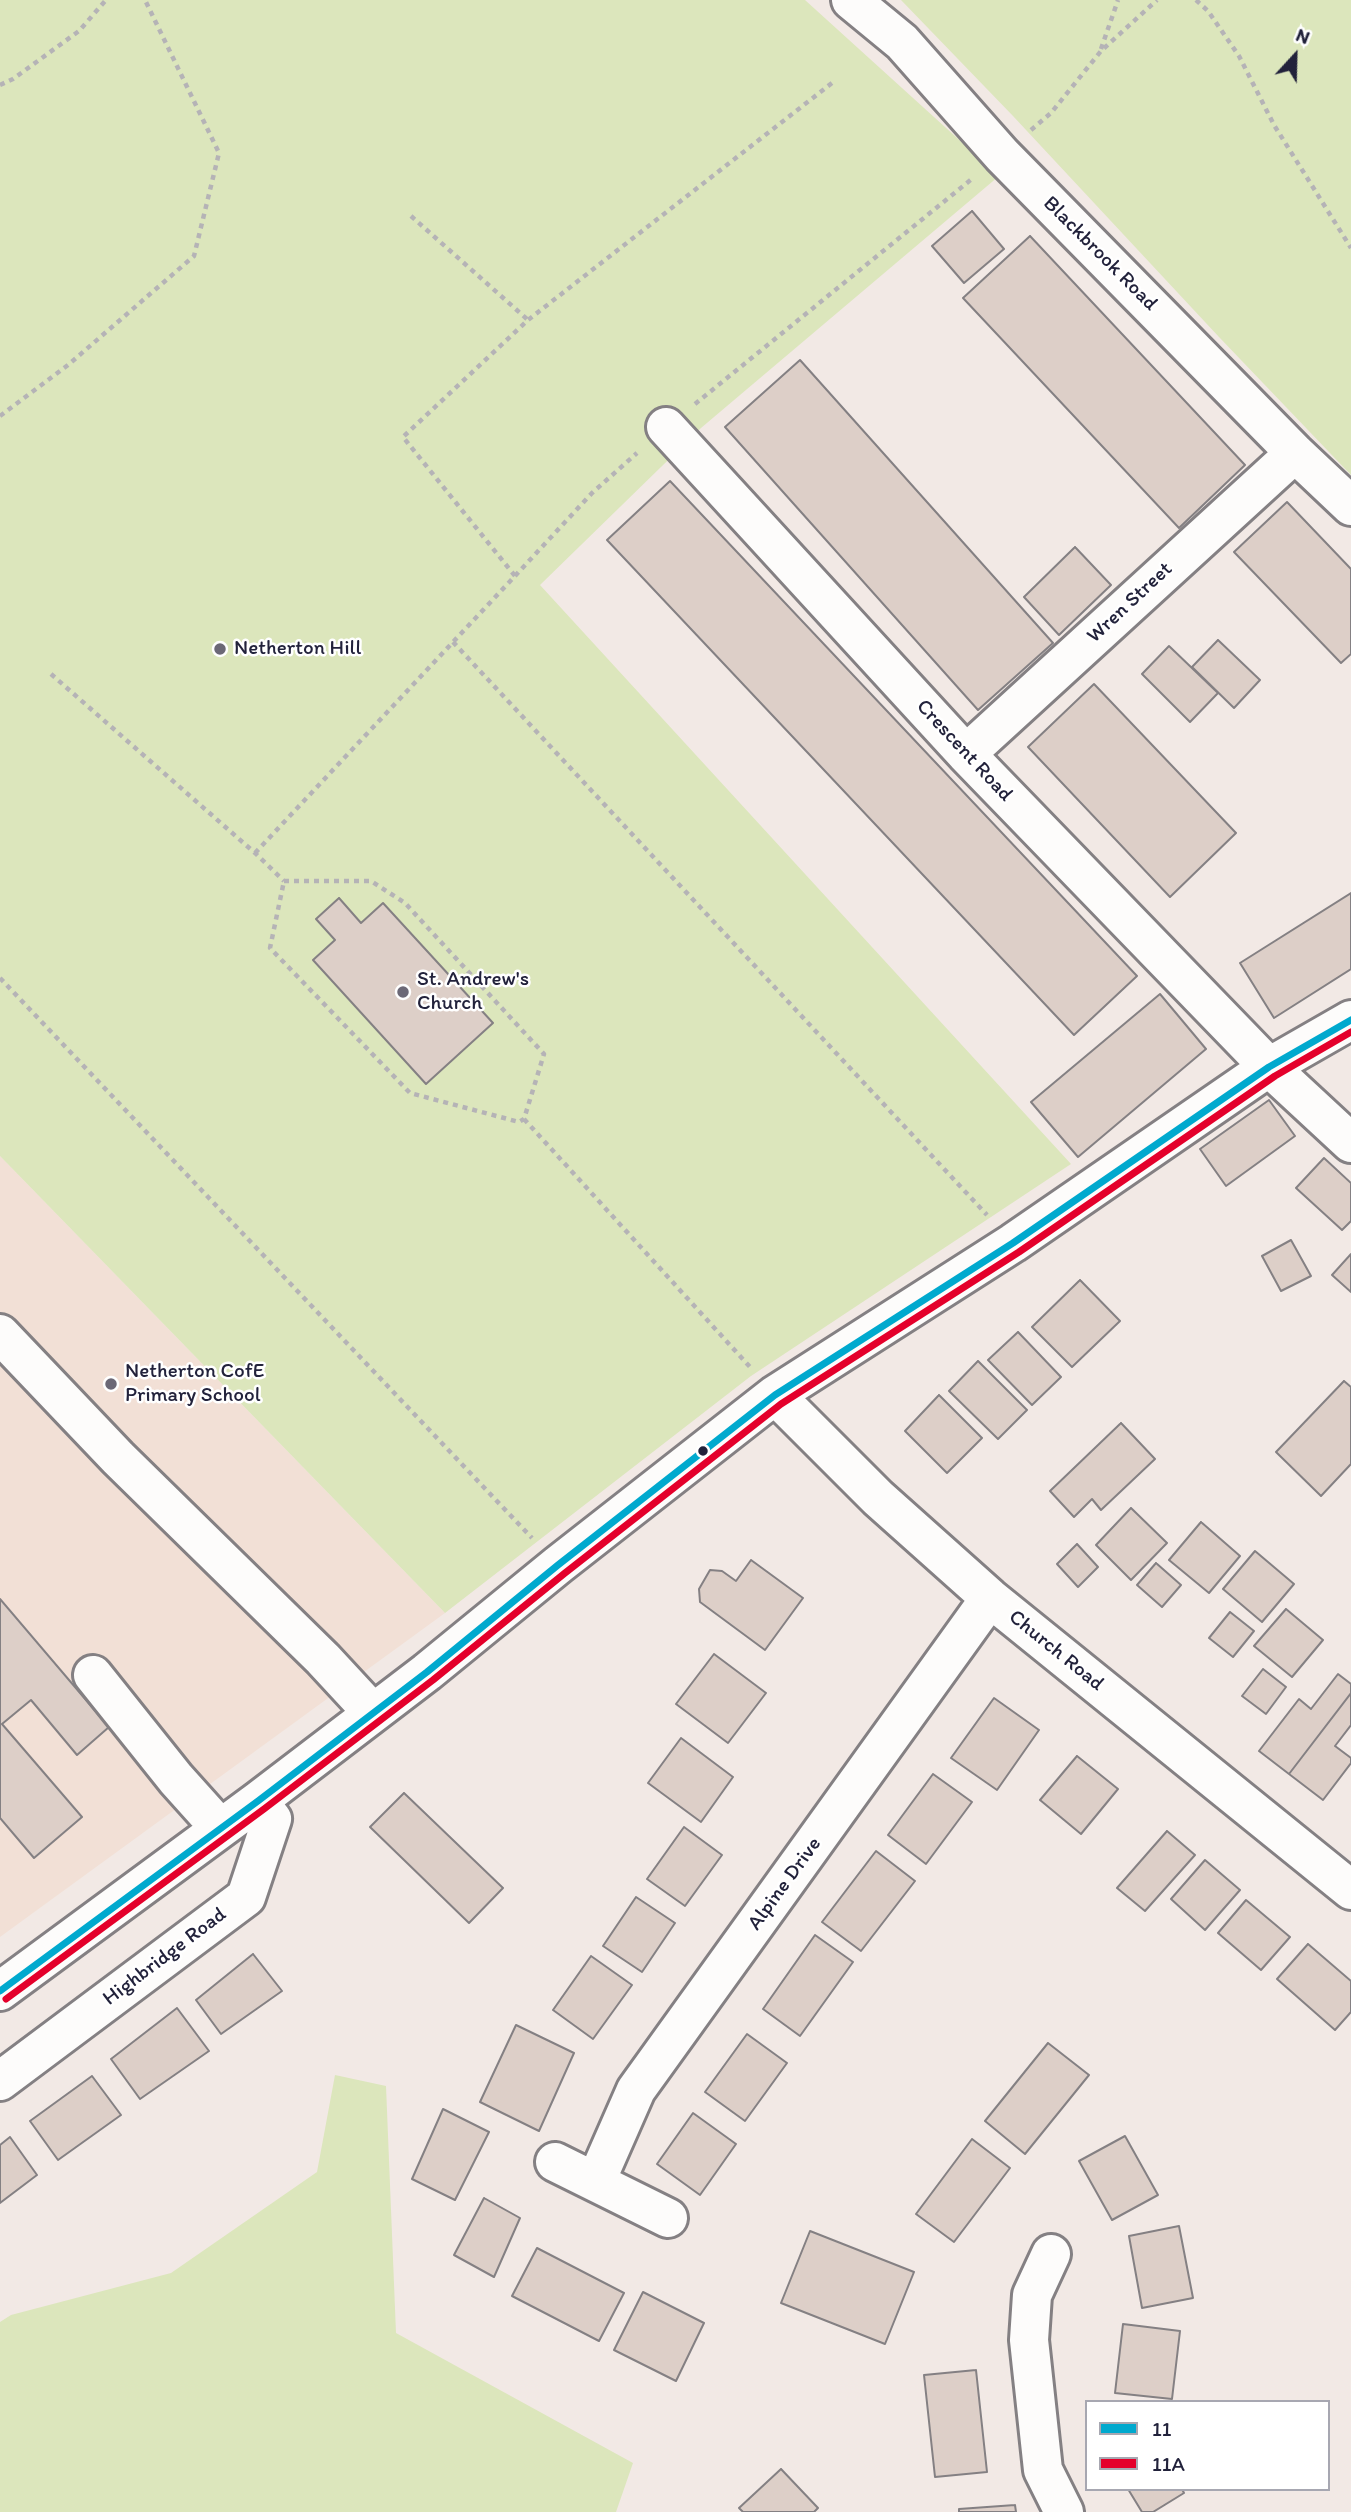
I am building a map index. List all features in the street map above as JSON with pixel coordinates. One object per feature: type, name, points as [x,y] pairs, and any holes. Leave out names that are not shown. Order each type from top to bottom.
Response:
[{"type":"street","name":"Blackbrook Road","points":[[851,0],[902,42],[1002,155],[1295,453],[1351,506]]},
{"type":"street","name":"Crescent Road","points":[[666,428],[966,754],[1269,1067],[1351,1143]]},
{"type":"street","name":"Wren Street","points":[[966,754],[1295,453]]},
{"type":"street","points":[[7,1974],[258,1801],[468,1640],[558,1565],[775,1395],[1013,1243],[1269,1067],[1351,1020]]},
{"type":"street","points":[[0,1334],[118,1458],[323,1659],[373,1713]]},
{"type":"street","name":"Church Road","points":[[775,1395],[878,1498],[990,1598],[1351,1890]]},
{"type":"street","name":"Alpine Drive","points":[[596,2181],[636,2090],[990,1598]]},
{"type":"street","points":[[93,1675],[176,1779],[220,1828]]},
{"type":"street","name":"Highbridge Road","points":[[0,2081],[246,1897],[272,1819],[258,1801]]},
{"type":"street","points":[[555,2162],[668,2218]]},
{"type":"street","points":[[1051,2254],[1032,2295],[1029,2340],[1043,2470],[1064,2512]]},
{"type":"path","points":[[0,85],[13,79],[79,31],[106,0]]},
{"type":"path","points":[[0,416],[68,365],[194,257],[219,153],[145,0]]},
{"type":"path","points":[[1101,51],[1118,0]]},
{"type":"path","points":[[256,853],[592,493],[666,428],[1051,113],[1101,51],[1157,0]]},
{"type":"path","points":[[1196,0],[1208,11],[1239,55],[1274,125],[1351,248]]},
{"type":"path","points":[[515,576],[403,436],[528,320],[832,83]]},
{"type":"path","points":[[411,216],[528,320]]},
{"type":"path","points":[[453,642],[1013,1243]]},
{"type":"path","points":[[51,674],[256,853],[284,881],[371,881],[405,903],[544,1054],[524,1119],[519,1122],[410,1093],[270,948],[284,881]]},
{"type":"path","points":[[0,978],[558,1565]]},
{"type":"path","points":[[524,1119],[775,1395]]},
{"type":"shaded area","name":"Netherton CofE Primary School","points":[[0,1156],[445,1613],[0,1937]]},
{"type":"green space","points":[[0,0],[805,0],[999,176],[701,428],[540,585],[1071,1164],[751,1376],[445,1613],[0,1156]]},
{"type":"green space","points":[[901,0],[1351,0],[1351,475],[1013,116]]},
{"type":"green space","points":[[335,2075],[386,2086],[396,2333],[633,2463],[616,2512],[0,2512],[0,2322],[11,2315],[171,2273],[317,2172]]},
{"type":"building","points":[[972,211],[1004,249],[964,283],[932,246]]},
{"type":"building","points":[[1030,236],[1245,465],[1179,528],[963,298]]},
{"type":"building","points":[[800,360],[1053,643],[978,710],[725,427]]},
{"type":"building","points":[[670,481],[1137,976],[1074,1035],[607,540]]},
{"type":"building","points":[[1287,502],[1351,569],[1351,654],[1341,663],[1234,552]]},
{"type":"building","points":[[1075,547],[1111,585],[1059,635],[1024,597]]},
{"type":"building","points":[[1218,640],[1260,680],[1234,708],[1192,667]]},
{"type":"building","points":[[1169,646],[1218,693],[1190,722],[1142,674]]},
{"type":"building","points":[[1094,684],[1236,833],[1170,897],[1028,747]]},
{"type":"building","points":[[1351,893],[1351,969],[1274,1018],[1240,963]]},
{"type":"building","name":"St. Andrew's Church","points":[[339,898],[361,923],[383,903],[493,1023],[426,1084],[313,960],[335,940],[316,919]]},
{"type":"building","points":[[1160,994],[1206,1049],[1078,1157],[1031,1102]]},
{"type":"building","points":[[1269,1100],[1295,1136],[1226,1186],[1200,1149]]},
{"type":"building","points":[[1324,1158],[1351,1183],[1351,1221],[1342,1230],[1296,1188]]},
{"type":"building","points":[[1291,1240],[1311,1276],[1281,1291],[1262,1256]]},
{"type":"building","points":[[1351,1254],[1351,1292],[1332,1275]]},
{"type":"building","points":[[1080,1280],[1120,1321],[1072,1367],[1032,1327]]},
{"type":"building","points":[[1018,1332],[1061,1377],[1032,1405],[988,1360]]},
{"type":"building","points":[[978,1361],[1027,1410],[998,1439],[949,1391]]},
{"type":"building","points":[[1344,1381],[1351,1387],[1351,1464],[1321,1496],[1276,1452]]},
{"type":"building","points":[[939,1395],[982,1438],[947,1473],[905,1431]]},
{"type":"building","points":[[1121,1423],[1155,1459],[1101,1510],[1092,1499],[1074,1517],[1050,1491]]},
{"type":"building","points":[[1131,1508],[1167,1543],[1131,1580],[1096,1545]]},
{"type":"building","points":[[1201,1522],[1240,1556],[1209,1593],[1169,1560]]},
{"type":"building","points":[[1077,1544],[1098,1567],[1078,1587],[1057,1564]]},
{"type":"building","points":[[1255,1551],[1294,1584],[1262,1622],[1223,1589]]},
{"type":"building","points":[[751,1560],[803,1598],[765,1650],[700,1602],[699,1589],[710,1570],[722,1571],[736,1581]]},
{"type":"building","points":[[1156,1563],[1181,1585],[1162,1607],[1137,1585]]},
{"type":"building","points":[[0,1599],[109,1727],[77,1755],[31,1700],[2,1724],[82,1817],[34,1858],[0,1818]]},
{"type":"building","points":[[1286,1609],[1323,1640],[1292,1677],[1254,1646]]},
{"type":"building","points":[[1230,1612],[1254,1631],[1233,1657],[1209,1638]]},
{"type":"building","points":[[714,1654],[766,1693],[728,1743],[676,1704]]},
{"type":"building","points":[[1263,1669],[1286,1687],[1266,1714],[1242,1696]]},
{"type":"building","points":[[1338,1674],[1351,1684],[1351,1693],[1289,1774],[1259,1751],[1299,1699],[1311,1709]]},
{"type":"building","points":[[1351,1693],[1351,1725],[1335,1746],[1351,1758],[1351,1763],[1323,1800],[1289,1774]]},
{"type":"building","points":[[994,1698],[1039,1730],[997,1790],[951,1758]]},
{"type":"building","points":[[681,1738],[733,1777],[701,1822],[648,1783]]},
{"type":"building","points":[[1077,1756],[1118,1789],[1081,1834],[1040,1800]]},
{"type":"building","points":[[933,1774],[972,1802],[926,1864],[888,1835]]},
{"type":"building","points":[[404,1793],[503,1888],[469,1923],[370,1827]]},
{"type":"building","points":[[684,1827],[722,1855],[685,1906],[647,1879]]},
{"type":"building","points":[[1167,1831],[1195,1855],[1145,1911],[1117,1888]]},
{"type":"building","points":[[876,1851],[915,1881],[861,1951],[822,1922]]},
{"type":"building","points":[[1205,1860],[1240,1890],[1205,1930],[1171,1899]]},
{"type":"building","points":[[636,1897],[675,1923],[642,1972],[603,1946]]},
{"type":"building","points":[[1246,1900],[1290,1937],[1261,1970],[1218,1933]]},
{"type":"building","points":[[815,1935],[853,1962],[800,2036],[763,2009]]},
{"type":"building","points":[[1308,1944],[1351,1981],[1351,2012],[1335,2030],[1277,1979]]},
{"type":"building","points":[[253,1954],[282,1991],[221,2034],[196,2000]]},
{"type":"building","points":[[591,1956],[632,1985],[593,2039],[553,2010]]},
{"type":"building","points":[[177,2008],[209,2051],[140,2099],[111,2059]]},
{"type":"building","points":[[516,2025],[574,2053],[539,2131],[480,2102]]},
{"type":"building","points":[[747,2034],[787,2063],[745,2121],[705,2092]]},
{"type":"building","points":[[1048,2043],[1089,2075],[1025,2154],[985,2121]]},
{"type":"building","points":[[92,2076],[121,2115],[58,2160],[30,2121]]},
{"type":"building","points":[[443,2109],[489,2132],[455,2200],[412,2179]]},
{"type":"building","points":[[693,2113],[736,2144],[700,2195],[657,2164]]},
{"type":"building","points":[[1125,2136],[1158,2195],[1112,2220],[1079,2161]]},
{"type":"building","points":[[10,2137],[37,2175],[0,2203],[0,2145]]},
{"type":"building","points":[[972,2139],[1010,2168],[954,2242],[916,2214]]},
{"type":"building","points":[[484,2198],[520,2218],[494,2277],[454,2255]]},
{"type":"building","points":[[1179,2226],[1193,2298],[1142,2308],[1129,2236]]},
{"type":"building","points":[[810,2231],[914,2272],[885,2344],[781,2303]]},
{"type":"building","points":[[537,2248],[624,2293],[599,2341],[512,2296]]},
{"type":"building","points":[[643,2292],[704,2323],[676,2381],[614,2350]]},
{"type":"building","points":[[1123,2324],[1180,2331],[1172,2399],[1115,2393]]},
{"type":"building","points":[[976,2370],[987,2472],[935,2477],[924,2375]]},
{"type":"building","points":[[781,2469],[818,2508],[814,2512],[743,2512],[739,2508]]},
{"type":"building","points":[[1129,2491],[1184,2493],[1153,2512],[1142,2512]]},
{"type":"building","points":[[1015,2505],[1016,2512],[959,2512],[959,2509]]},
{"type":"transit line","name":"11","points":[[0,1991],[258,1801],[427,1672],[558,1565],[775,1395],[1013,1243],[1269,1067],[1351,1020]]},
{"type":"transit line","name":"11A","points":[[6,1999],[264,1809],[433,1680],[781,1404],[1019,1252],[1275,1076],[1351,1032]]},
{"type":"place","name":"Netherton Hill","points":[[220,649]]},
{"type":"place","name":"St. Andrew's Church","points":[[403,992]]},
{"type":"place","name":"Netherton CofE Primary School","points":[[111,1384]]}]
